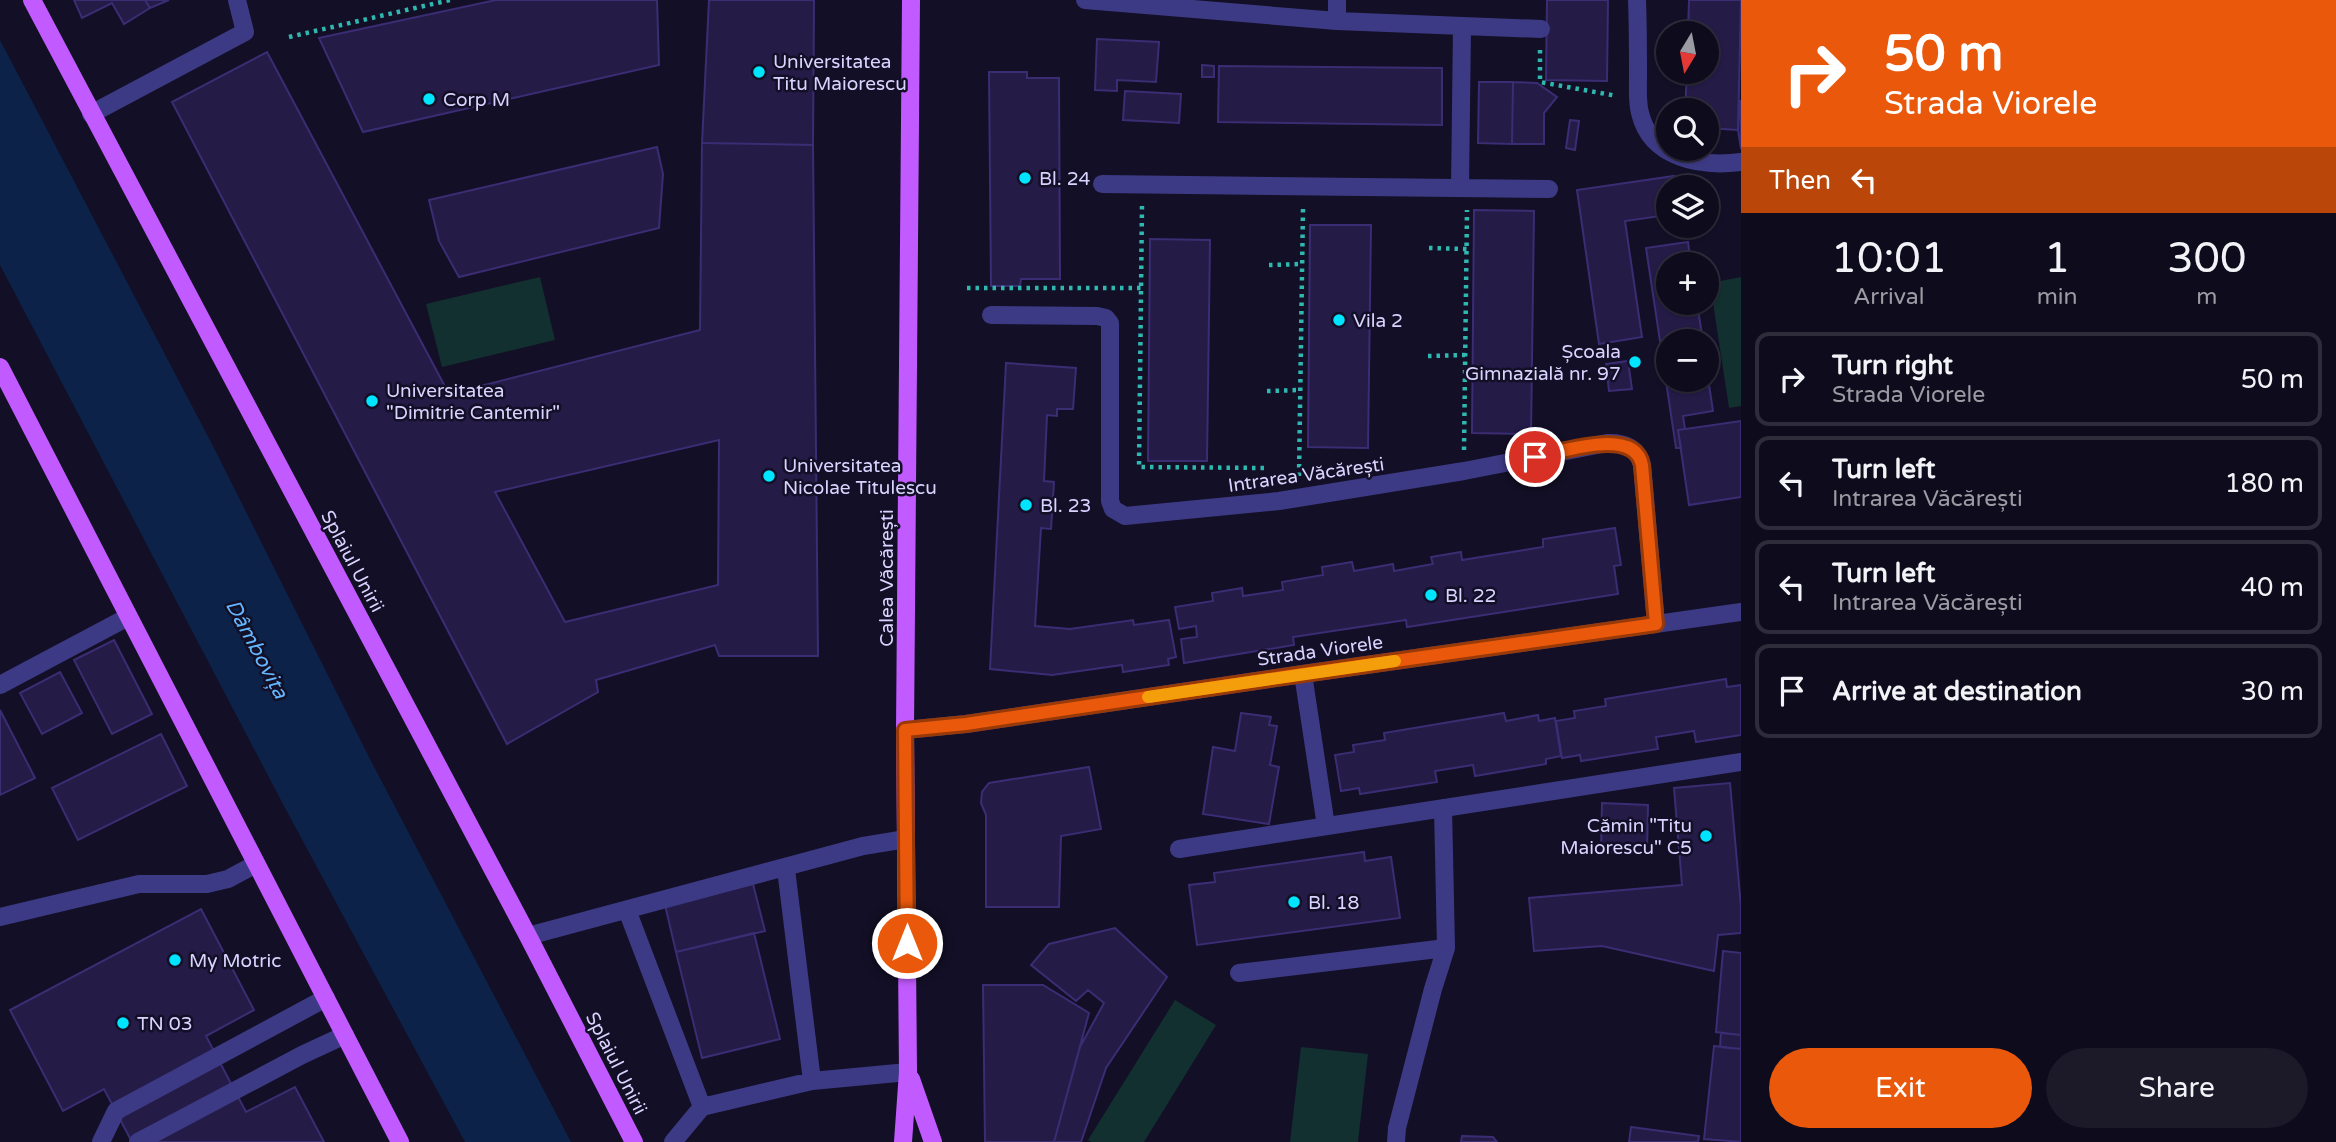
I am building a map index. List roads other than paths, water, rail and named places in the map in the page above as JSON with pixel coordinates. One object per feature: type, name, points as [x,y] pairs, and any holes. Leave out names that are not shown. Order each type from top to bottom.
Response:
[{"type":"main road","name":"Splaiul Unirii","points":[[32,0],[528,936],[634,1142]]},
{"type":"main road","name":"Calea Văcărești","points":[[903,1142],[908,1072],[905,730],[911,0]]},
{"type":"main road","points":[[0,367],[400,1142]]},
{"type":"main road","name":"Calea Văcărești","points":[[908,1072],[933,1142]]},
{"type":"street","points":[[91,114],[245,32],[237,0]]},
{"type":"street","points":[[1085,0],[1336,21],[1541,29]]},
{"type":"street","points":[[1336,21],[1337,0]]},
{"type":"street","points":[[1637,0],[1638,99],[1643,124],[1658,146],[1686,159],[1703,163],[1741,162]]},
{"type":"street","points":[[1462,26],[1463,188]]},
{"type":"street","points":[[1102,184],[1549,190]]},
{"type":"street","name":"Intrarea Văcărești","points":[[991,316],[1097,316],[1106,318],[1110,323],[1110,501],[1118,513],[1132,517],[1299,498],[1464,471],[1607,443],[1624,445],[1639,455],[1642,465],[1656,624]]},
{"type":"street","name":"Strada Viorele","points":[[905,730],[966,724],[1741,612]]},
{"type":"street","points":[[0,685],[128,617]]},
{"type":"street","points":[[1303,674],[1326,826]]},
{"type":"street","points":[[1179,849],[1741,762]]},
{"type":"street","points":[[1396,1142],[1397,1128],[1426,1015],[1446,948],[1443,808]]},
{"type":"street","points":[[528,936],[786,869],[863,846],[906,839]]},
{"type":"street","points":[[0,917],[139,884],[207,884],[228,879],[256,864]]},
{"type":"street","points":[[786,869],[812,1081]]},
{"type":"street","points":[[627,909],[702,1107]]},
{"type":"street","points":[[1238,973],[1446,948]]},
{"type":"street","points":[[101,1142],[116,1111],[326,998]]},
{"type":"street","points":[[138,1142],[345,1035]]},
{"type":"street","points":[[673,1142],[702,1107],[812,1081],[908,1072]]},
{"type":"water","name":"Dâmbovița","points":[[0,40],[213,446],[371,761],[571,1142],[465,1142],[284,806],[0,265]]},
{"type":"place","name":"Universitatea Titu Maiorescu","points":[[759,72]]},
{"type":"place","name":"Corp M","points":[[429,99]]},
{"type":"place","name":"Bl. 24","points":[[1025,178]]},
{"type":"place","name":"Vila 2","points":[[1339,320]]},
{"type":"place","name":"Școala Gimnazială nr. 97","points":[[1635,362]]},
{"type":"place","name":"Universitatea \"Dimitrie Cantemir\"","points":[[372,401]]},
{"type":"place","name":"Universitatea Nicolae Titulescu","points":[[769,476]]},
{"type":"place","name":"Bl. 23","points":[[1026,505]]},
{"type":"place","name":"Bl. 22","points":[[1431,595]]},
{"type":"place","name":"Cămin \"Titu Maiorescu\" C5","points":[[1706,836]]},
{"type":"place","name":"Bl. 18","points":[[1294,902]]},
{"type":"place","name":"My Motric","points":[[175,960]]},
{"type":"place","name":"TN 03","points":[[123,1023]]}]
